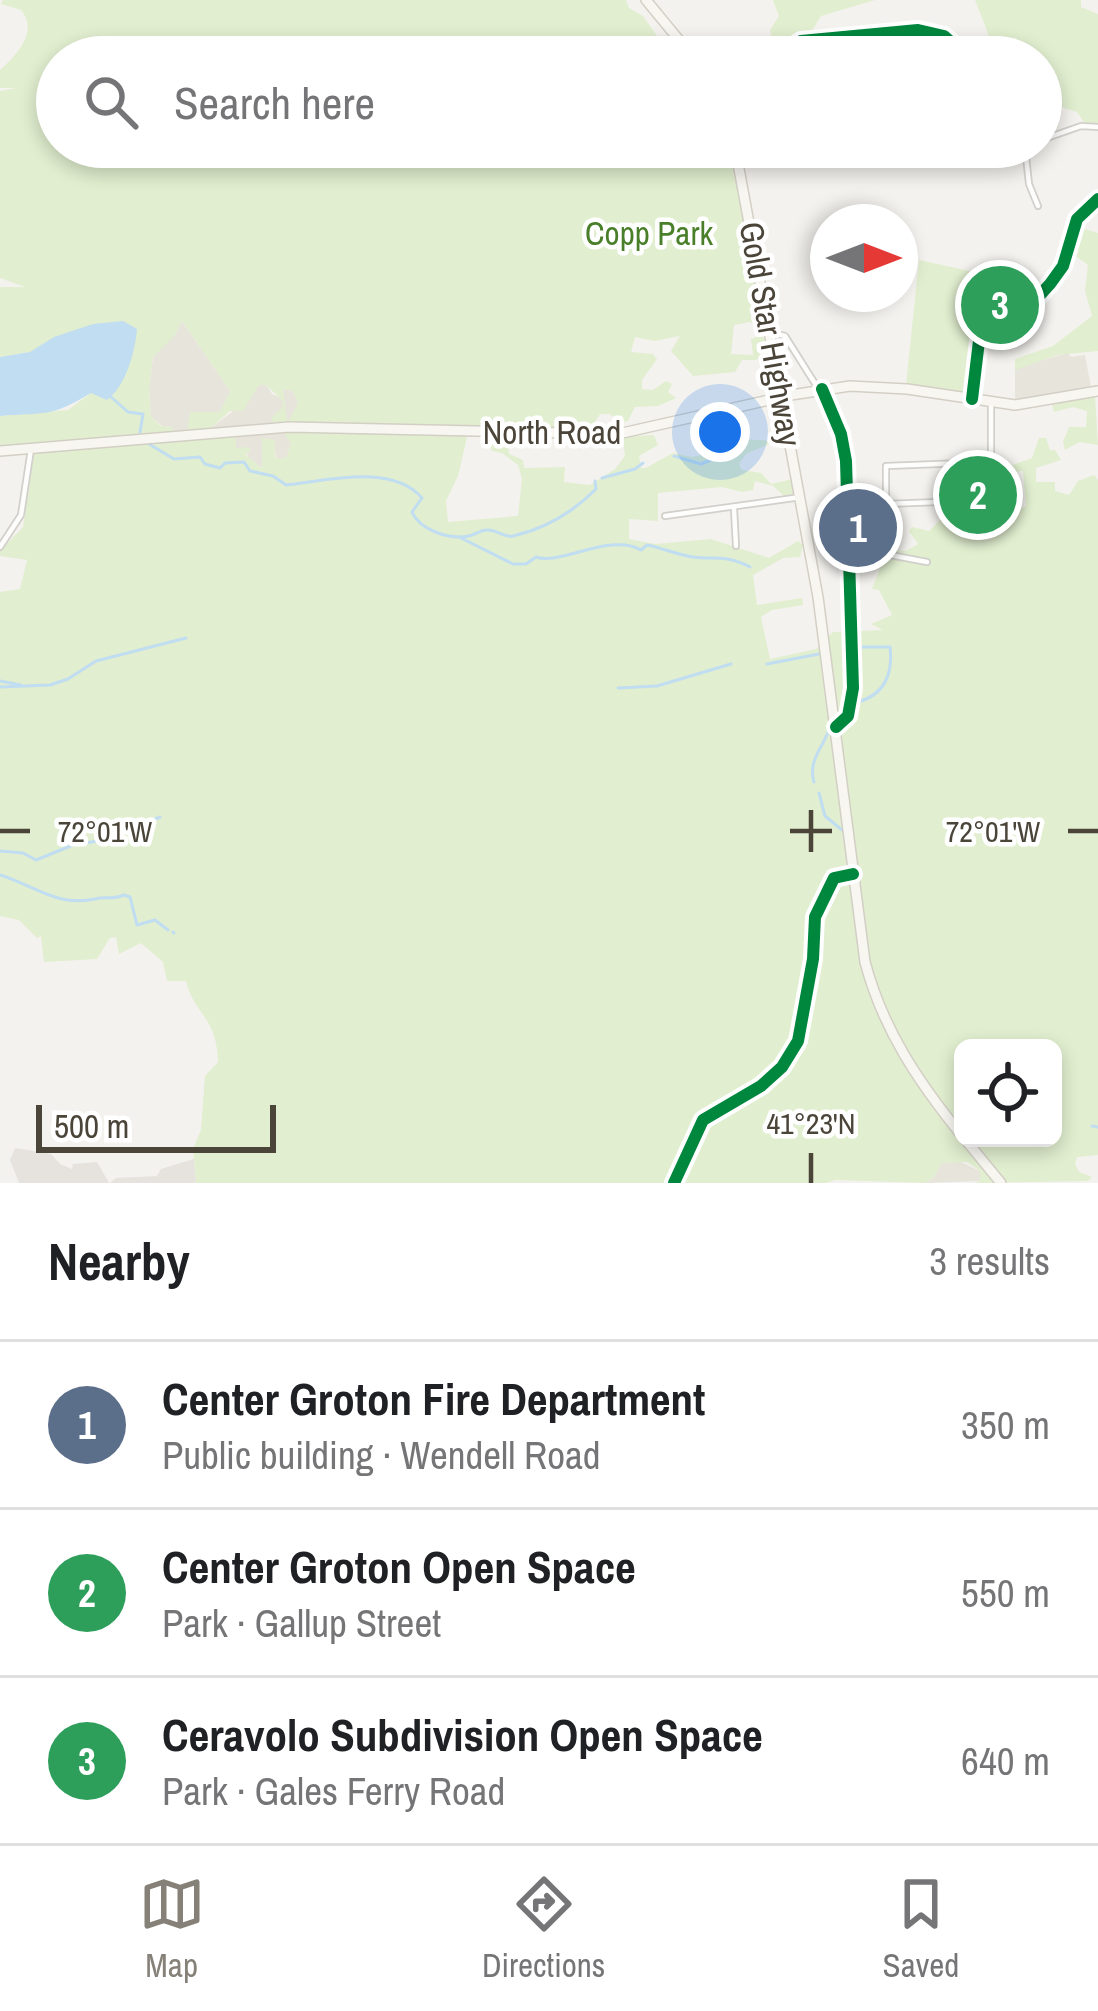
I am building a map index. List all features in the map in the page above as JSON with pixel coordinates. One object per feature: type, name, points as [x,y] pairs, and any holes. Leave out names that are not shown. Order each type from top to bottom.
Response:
[{"type":"main road","points":[[646,0],[675,36]]},
{"type":"main road","name":"Gold Star Highway","points":[[739,168],[800,497],[836,727],[863,949],[882,1015],[917,1079],[954,1126]]},
{"type":"main road","name":"North Road","points":[[0,451],[289,427],[598,436],[639,431],[818,386],[891,387],[992,402],[1042,403],[1098,391]]},
{"type":"main road","name":"Gold Star Highway","points":[[971,1147],[1001,1183]]},
{"type":"street","points":[[854,36],[918,30],[945,36]]},
{"type":"street","points":[[1062,133],[1098,127]]},
{"type":"street","points":[[1027,168],[1038,206]]},
{"type":"street","points":[[972,399],[980,341],[1018,318],[1050,284],[1063,266],[1078,219],[1098,199]]},
{"type":"street","points":[[770,332],[785,337],[818,386],[845,453],[854,688],[848,716],[836,727]]},
{"type":"street","points":[[886,504],[991,500],[992,402]]},
{"type":"street","points":[[0,547],[21,515],[31,449]]},
{"type":"street","points":[[927,562],[893,558],[886,538],[886,466],[990,462]]},
{"type":"street","points":[[665,516],[800,497]]},
{"type":"street","points":[[734,508],[736,546]]},
{"type":"street","points":[[846,541],[886,538]]},
{"type":"street","points":[[674,1183],[703,1120],[761,1086],[782,1067],[798,1042],[813,959],[815,917],[830,882],[853,874]]},
{"type":"shaded area","points":[[182,321],[230,391],[221,412],[193,412],[187,431],[168,434],[173,427],[162,426],[151,417],[149,389],[153,357]]},
{"type":"shaded area","points":[[1068,353],[1071,357],[1085,355],[1091,387],[1015,401],[1015,367]]},
{"type":"shaded area","points":[[266,384],[272,394],[284,399],[283,389],[293,391],[298,403],[287,429],[291,444],[286,459],[276,459],[274,440],[262,444],[263,468],[212,427]]},
{"type":"shaded area","points":[[15,1148],[51,1154],[72,1169],[73,1164],[97,1162],[109,1183],[19,1183],[10,1160]]},
{"type":"shaded area","points":[[194,1159],[196,1183],[110,1183],[116,1178],[157,1176],[161,1169]]},
{"type":"shaded area","points":[[956,1160],[980,1171],[980,1181],[925,1183],[942,1162]]},
{"type":"green space","name":"Copp Park","points":[[3,0],[626,0],[629,8],[643,16],[657,36],[36,36],[36,168],[733,168],[764,323],[760,327],[750,322],[734,325],[731,354],[753,355],[751,339],[761,335],[767,342],[766,354],[742,360],[735,372],[693,376],[671,351],[680,336],[654,341],[635,337],[631,352],[653,354],[657,359],[642,380],[642,389],[653,390],[666,381],[672,384],[668,392],[676,398],[658,406],[635,407],[628,421],[620,423],[610,414],[600,414],[591,429],[469,429],[458,476],[446,501],[448,522],[518,516],[522,479],[518,465],[492,451],[489,443],[495,438],[508,441],[509,454],[523,460],[524,468],[565,467],[564,482],[590,485],[615,469],[625,456],[623,437],[654,435],[658,445],[639,456],[641,468],[646,468],[673,453],[692,457],[716,452],[712,438],[728,439],[737,414],[741,439],[776,441],[746,454],[739,464],[742,470],[761,473],[771,484],[793,479],[796,495],[785,497],[773,486],[755,481],[753,490],[742,492],[722,487],[658,493],[658,521],[629,519],[629,539],[655,544],[711,539],[769,558],[798,541],[803,545],[800,557],[783,558],[753,575],[757,605],[802,598],[803,605],[772,610],[761,617],[770,659],[816,649],[833,632],[883,630],[871,624],[892,615],[879,590],[872,589],[884,558],[879,554],[866,558],[867,548],[906,551],[918,544],[909,531],[912,527],[929,531],[942,518],[952,521],[957,532],[993,538],[999,494],[1017,511],[1026,506],[1023,471],[1003,473],[1002,469],[1032,458],[1039,438],[1046,438],[1061,460],[1036,468],[1036,482],[1055,482],[1055,491],[1069,495],[1078,481],[1094,475],[1098,480],[1098,1155],[1077,1157],[1075,1164],[1079,1172],[1092,1177],[1088,1181],[974,1183],[980,1181],[980,1171],[967,1162],[942,1163],[925,1183],[196,1183],[193,1149],[201,1130],[205,1076],[218,1062],[214,1035],[186,981],[167,981],[163,962],[141,943],[119,954],[116,937],[110,938],[97,959],[44,962],[41,936],[37,938],[19,920],[0,916],[0,592],[20,589],[27,560],[0,556],[0,551],[23,527],[34,454],[29,443],[0,446],[0,416],[68,410],[91,393],[122,380],[124,373],[30,352],[0,357],[0,287],[25,287],[0,278],[0,91],[16,88],[0,88],[0,70],[27,34],[21,10],[1,4]],"holes":[[[182,321],[230,391],[220,412],[190,412],[187,431],[173,433],[173,427],[161,426],[151,417],[153,357]],[[259,385],[266,385],[283,401],[272,417],[273,424],[287,421],[283,389],[293,391],[298,403],[283,431],[291,444],[286,458],[275,458],[275,440],[262,438],[262,468],[245,454],[251,451],[249,447],[236,448],[235,435],[212,427],[230,411],[243,411]]]},
{"type":"green space","points":[[773,0],[875,0],[821,16],[809,36],[772,36],[779,16]]},
{"type":"green space","points":[[975,0],[1081,0],[1081,7],[1098,14],[1098,124],[1084,122],[1077,112],[1062,107],[1062,36],[989,36]]},
{"type":"green space","points":[[1079,227],[1098,233],[1098,351],[1057,355],[1015,370],[1015,359],[1053,346],[1092,316],[1085,291],[1088,265],[1074,255]]},
{"type":"green space","points":[[919,260],[974,272],[974,288],[1017,269],[1030,301],[1005,326],[973,342],[968,395],[906,385],[914,312],[918,312]]},
{"type":"green space","points":[[1095,397],[1098,445],[1079,442],[1065,450],[1069,427],[1086,427],[1087,411],[1073,407],[1054,412],[1052,405]]},
{"type":"water","points":[[123,321],[137,329],[134,348],[124,377],[107,400],[91,393],[56,410],[0,416],[0,357],[30,352],[54,337],[93,324]]},
{"type":"waterway","points":[[111,397],[128,412],[143,414],[140,432]]},
{"type":"waterway","points":[[149,444],[174,459],[200,457],[205,464],[220,468],[225,463],[244,462],[250,471],[273,476],[286,485],[358,477],[394,481],[422,498],[412,512],[421,524],[453,536],[487,530],[513,536],[536,529],[578,505],[596,489],[595,481]]},
{"type":"waterway","points":[[674,456],[701,464],[718,457]]},
{"type":"waterway","points":[[602,478],[643,463]]},
{"type":"waterway","points":[[459,537],[513,564],[615,545],[641,550],[647,545],[750,567]]},
{"type":"waterway","points":[[0,687],[50,685],[96,661],[186,638]]},
{"type":"waterway","points":[[859,647],[890,647],[891,656],[882,687],[861,701]]},
{"type":"waterway","points":[[767,664],[819,654]]},
{"type":"waterway","points":[[618,688],[657,686],[731,664]]},
{"type":"waterway","points":[[0,681],[21,685]]},
{"type":"waterway","points":[[814,782],[815,759],[831,723]]},
{"type":"waterway","points":[[819,793],[825,816],[842,830]]},
{"type":"waterway","points":[[0,851],[23,853],[36,860],[160,817]]},
{"type":"waterway","points":[[0,875],[69,900],[124,895],[130,897],[137,925],[155,920],[168,930]]},
{"type":"waterway","points":[[1092,1126],[1098,1127]]},
{"type":"cycle path","points":[[854,36],[918,30],[944,36]]},
{"type":"cycle path","points":[[972,399],[979,341],[1019,318],[1050,284],[1063,266],[1077,219],[1098,199]]},
{"type":"cycle path","points":[[822,389],[841,434],[846,461],[853,688],[848,716],[836,727]]},
{"type":"cycle path","points":[[674,1183],[703,1120],[761,1086],[782,1067],[798,1041],[813,959],[815,917],[834,878],[853,874]]},
{"type":"place","name":"Ceravolo Subdivision Open Space","points":[[1000,305]]},
{"type":"place","name":"Center Groton Open Space","points":[[978,495]]},
{"type":"place","name":"Center Groton Fire Department","points":[[858,528]]}]
